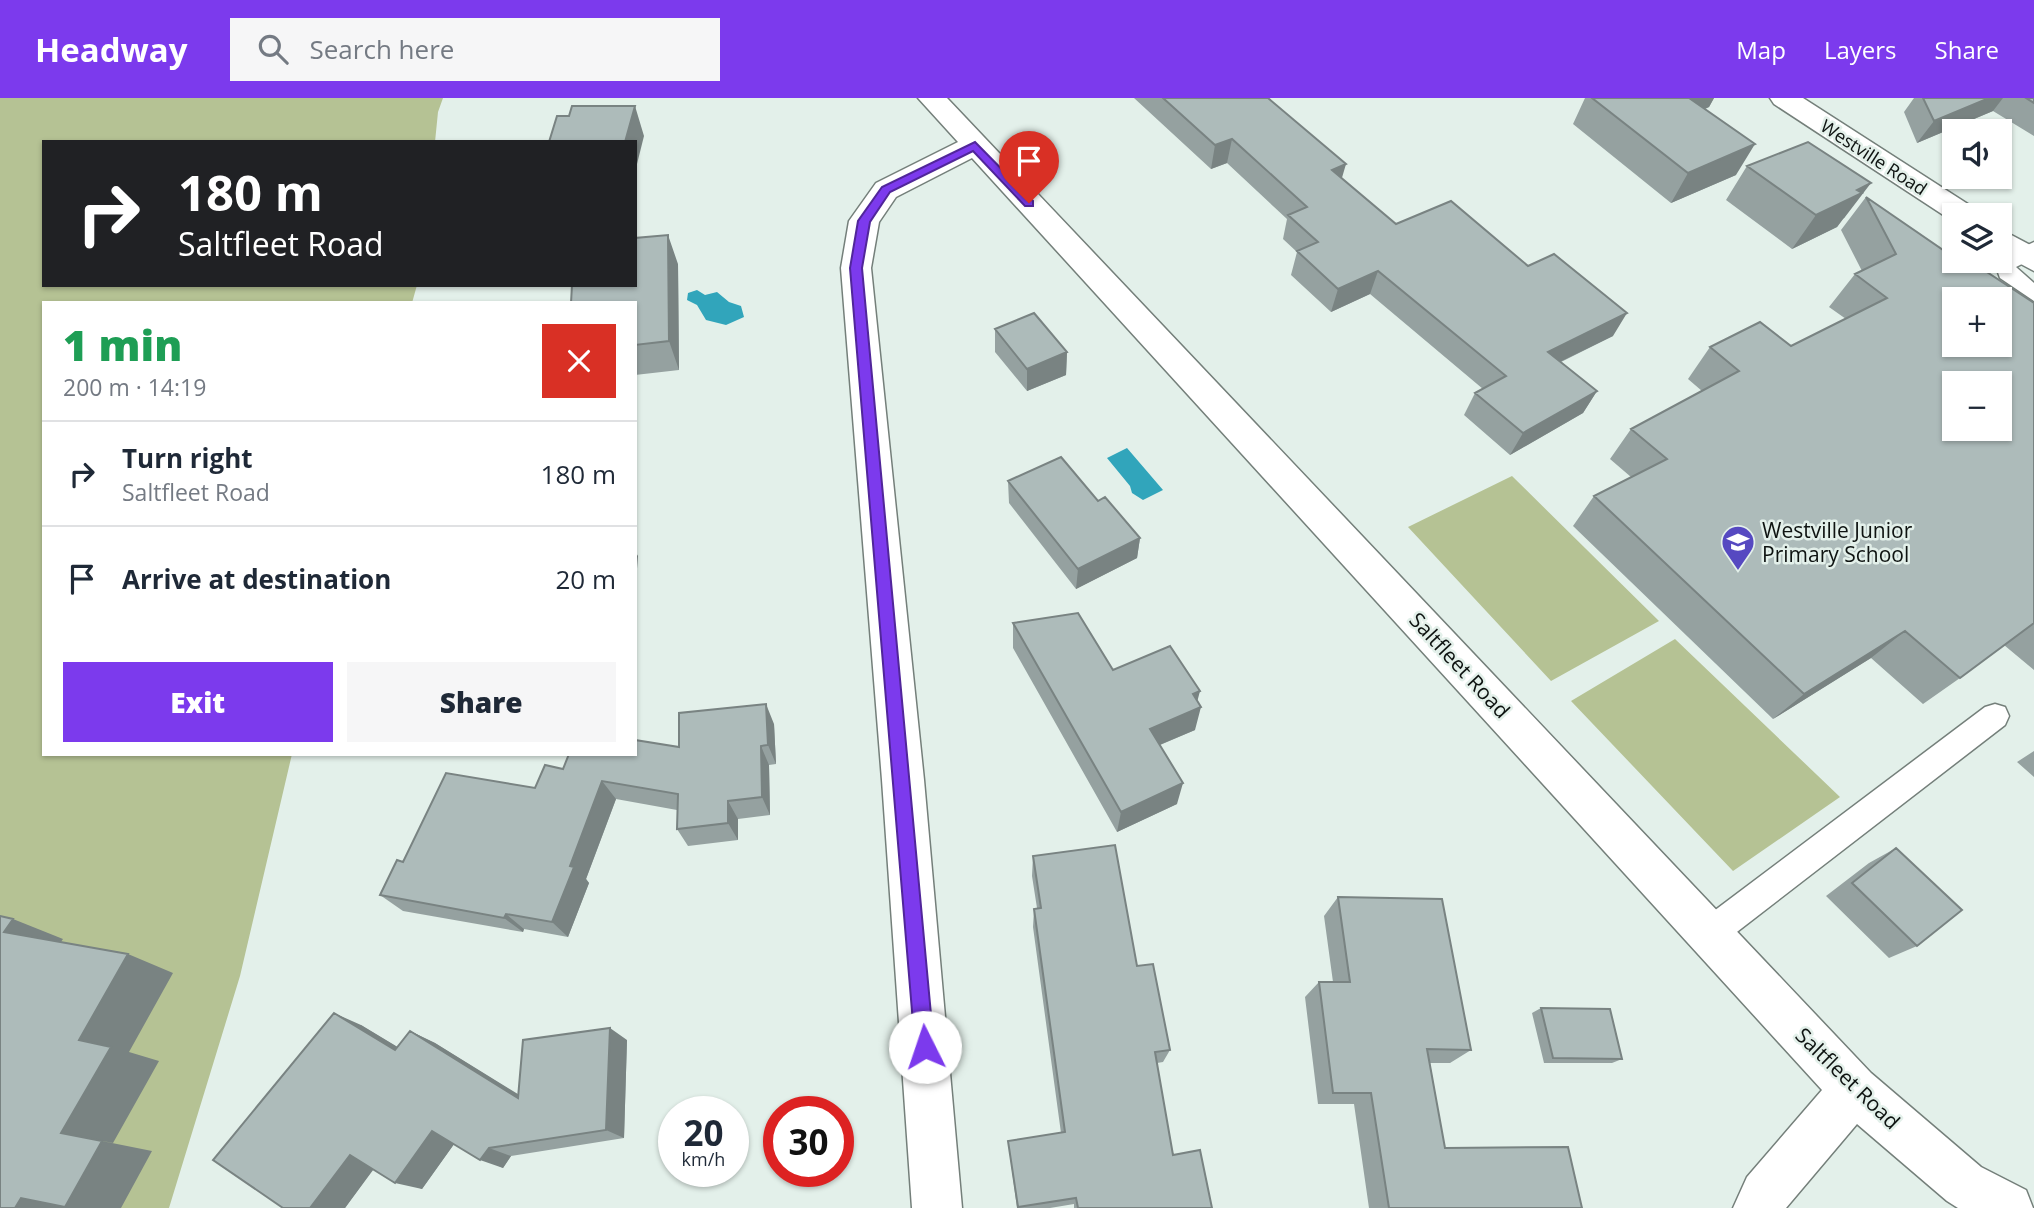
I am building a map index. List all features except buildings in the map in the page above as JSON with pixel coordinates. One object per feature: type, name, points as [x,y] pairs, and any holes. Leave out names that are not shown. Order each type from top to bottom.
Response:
[{"type":"street","name":"Saltfleet Road","points":[[932,98],[1854,1090],[1964,1184],[2008,1208]]},
{"type":"street","name":"Westville Road","points":[[1784,98],[1946,203]]},
{"type":"street","points":[[937,1208],[904,793],[856,268],[864,221],[886,190],[975,145]]},
{"type":"street","points":[[1758,1208],[1765,1195],[1854,1090]]},
{"type":"lane","points":[[2023,251],[2005,264],[2007,273],[2034,294]]},
{"type":"lane","points":[[1709,934],[1995,716]]},
{"type":"green space","points":[[0,98],[443,98],[438,112],[435,140],[42,140],[42,287],[416,287],[413,301],[42,301],[42,756],[292,756],[240,976],[169,1208],[0,1208]]},
{"type":"green space","points":[[1512,476],[1659,621],[1551,681],[1408,527]]},
{"type":"green space","points":[[1675,639],[1840,797],[1733,871],[1571,701]]},
{"type":"water","points":[[697,290],[705,295],[717,292],[729,302],[741,306],[744,317],[726,325],[706,320],[697,305],[687,300],[688,293]]},
{"type":"water","points":[[1127,448],[1163,490],[1143,500],[1132,493],[1130,486],[1107,458]]},
{"type":"place","name":"Westville Junior Primary School","points":[[1738,572]]},
{"type":"route","points":[[925,1047],[856,268],[864,221],[886,190],[920,170],[975,145],[1029,203]]}]
